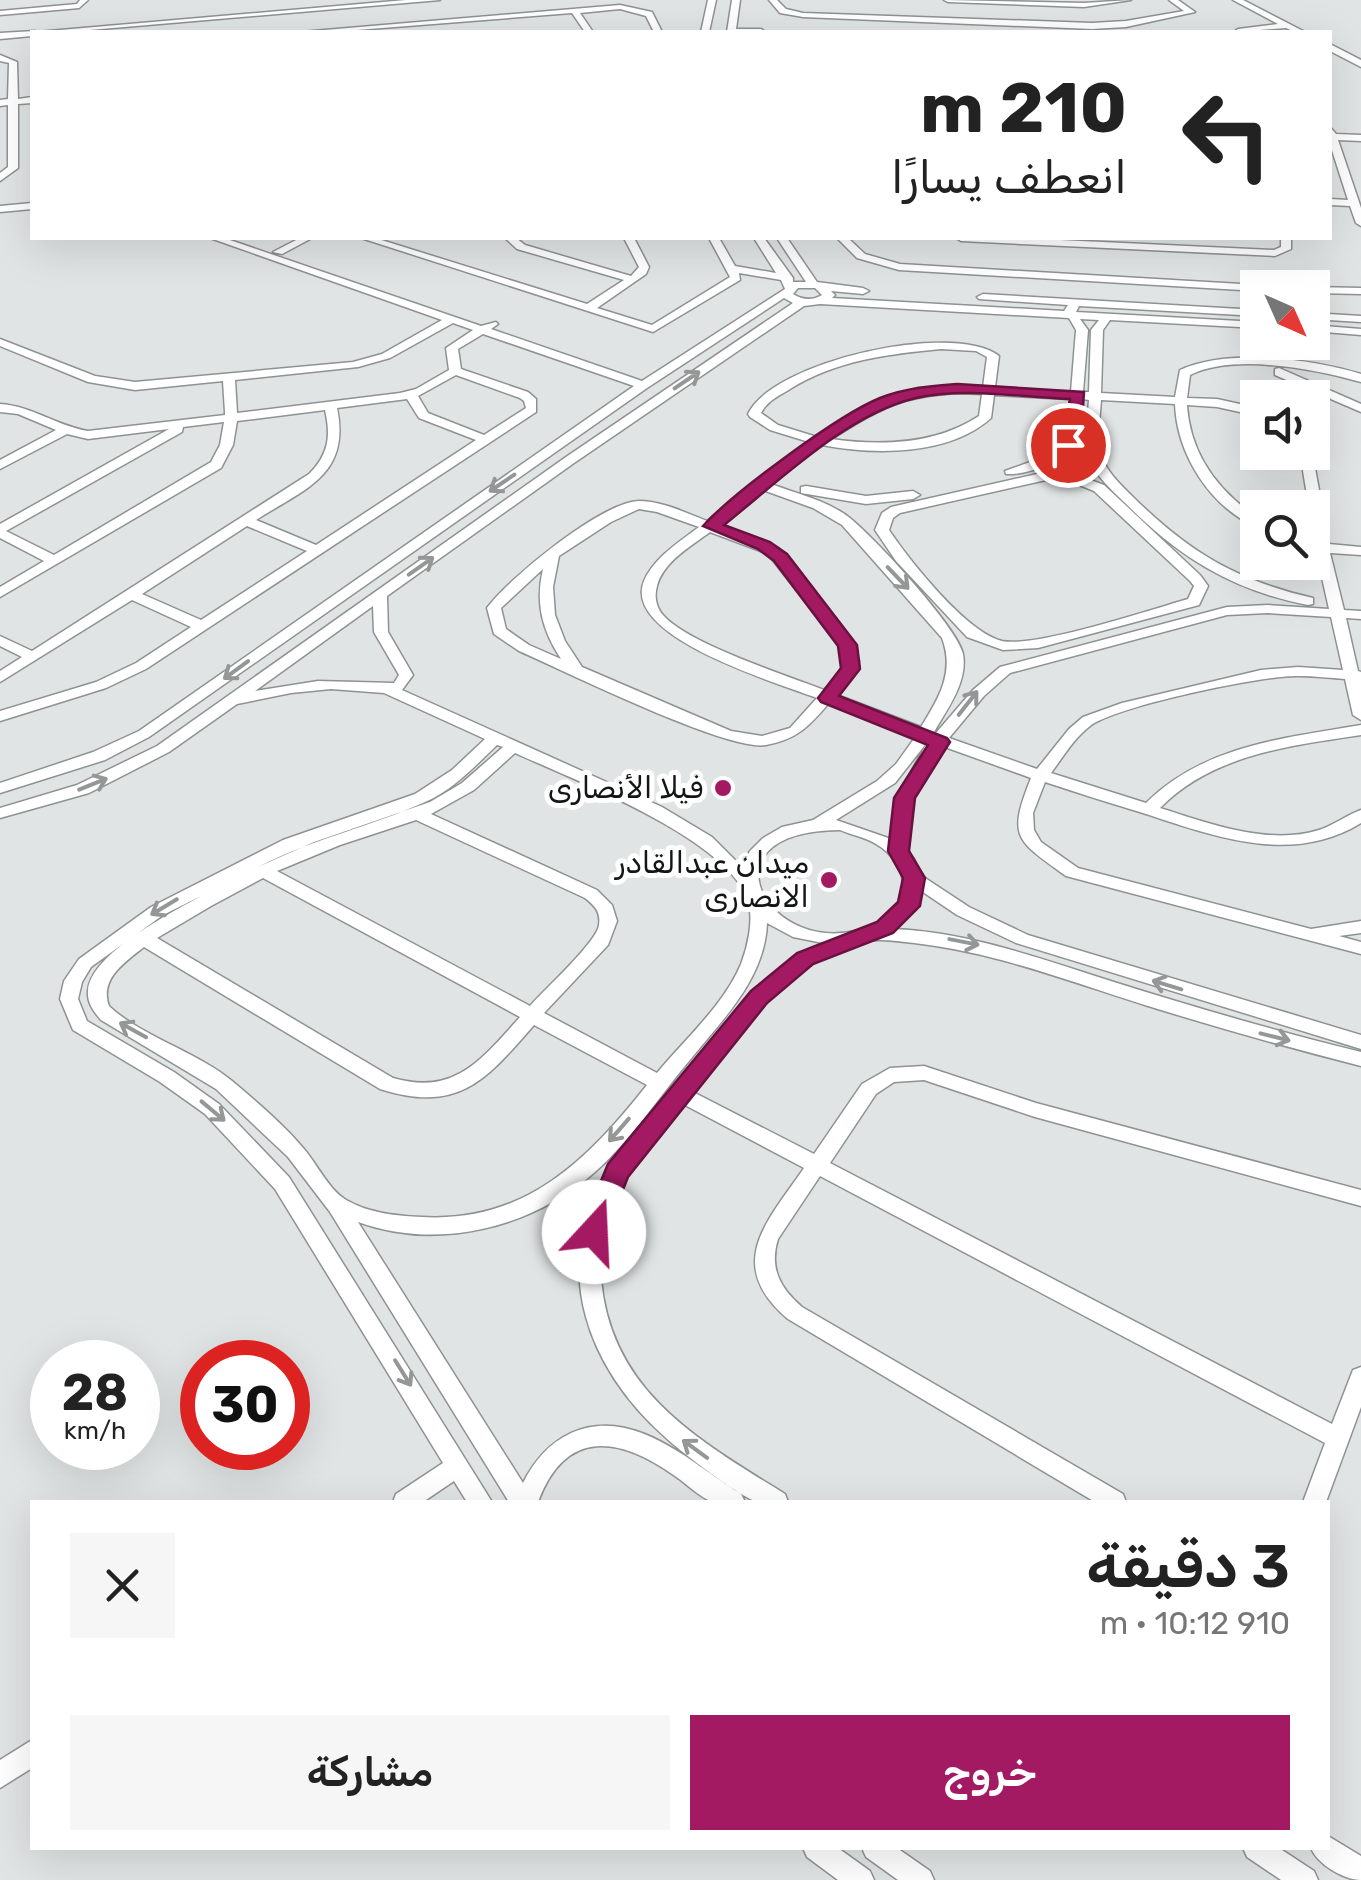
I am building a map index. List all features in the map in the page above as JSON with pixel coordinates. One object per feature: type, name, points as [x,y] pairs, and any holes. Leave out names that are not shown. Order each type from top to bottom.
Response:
[{"type":"street","points":[[66,30],[436,0]]},
{"type":"street","points":[[732,30],[736,0]]},
{"type":"street","points":[[773,0],[778,8],[794,14],[938,20],[999,28],[1110,26],[1191,12],[1173,0]]},
{"type":"street","points":[[938,20],[944,0],[1127,0]]},
{"type":"street","points":[[1237,0],[1307,30]]},
{"type":"street","points":[[1248,0],[1293,29]]},
{"type":"street","points":[[0,11],[43,5],[79,6],[84,1]]},
{"type":"street","points":[[706,30],[710,1]]},
{"type":"street","points":[[328,30],[620,7],[643,10],[657,30]]},
{"type":"street","points":[[574,10],[588,30]]},
{"type":"street","points":[[446,20],[450,30]]},
{"type":"street","points":[[0,36],[30,33]]},
{"type":"street","points":[[1332,45],[1361,61]]},
{"type":"street","points":[[0,58],[14,62],[13,168],[0,178]]},
{"type":"street","points":[[0,80],[13,78]]},
{"type":"street","points":[[0,103],[30,100]]},
{"type":"street","points":[[0,128],[13,126]]},
{"type":"street","points":[[1332,134],[1361,138]]},
{"type":"street","points":[[1332,137],[1361,222]]},
{"type":"street","points":[[1332,202],[1354,203]]},
{"type":"street","points":[[0,207],[30,204]]},
{"type":"street","points":[[220,240],[446,317],[487,327]]},
{"type":"street","points":[[242,240],[648,382]]},
{"type":"street","points":[[278,252],[303,240]]},
{"type":"street","points":[[373,240],[657,329],[736,278],[715,240]]},
{"type":"street","points":[[394,246],[406,240]]},
{"type":"street","points":[[512,240],[521,247],[634,280]]},
{"type":"street","points":[[587,309],[634,280],[644,267],[630,240]]},
{"type":"street","points":[[760,240],[788,285],[788,297],[802,302],[1013,304]]},
{"type":"street","points":[[784,240],[818,286],[829,294],[820,301]]},
{"type":"street","points":[[844,240],[861,256],[899,267],[1240,287]]},
{"type":"street","points":[[1042,240],[1275,252],[1286,249],[1286,240]]},
{"type":"street","points":[[1134,246],[1137,281]]},
{"type":"street","points":[[733,270],[788,285],[1013,304],[1240,313]]},
{"type":"street","points":[[0,788],[99,756],[144,734],[788,285]]},
{"type":"street","points":[[1330,290],[1361,291]]},
{"type":"street","points":[[0,813],[58,798],[127,770],[802,302]]},
{"type":"street","points":[[1073,308],[1107,316],[1240,324]]},
{"type":"street","points":[[1040,471],[1068,445],[1072,436],[1082,330],[1073,308]]},
{"type":"street","points":[[1107,316],[1096,330],[1094,396],[1095,460],[1108,478],[1204,564],[1252,588],[1361,615]]},
{"type":"street","points":[[4,346],[92,379],[155,382],[229,378],[372,361],[446,317]]},
{"type":"street","points":[[0,331],[105,372],[155,382],[349,358],[446,317]]},
{"type":"street","points":[[1330,324],[1360,329]]},
{"type":"street","points":[[455,371],[452,348],[487,327]]},
{"type":"street","points":[[968,347],[988,352],[994,362],[985,418],[966,432],[876,448],[819,442],[758,419],[754,408],[815,370],[860,355],[913,348],[968,347]]},
{"type":"street","points":[[1240,510],[1219,493],[1194,462],[1182,432],[1184,373],[1214,362],[1330,369],[1361,378]]},
{"type":"street","points":[[1252,364],[1314,384],[1361,408]]},
{"type":"street","points":[[0,408],[17,408],[64,431],[88,435],[332,408],[411,395],[455,371],[524,395],[533,404],[527,414],[125,675],[0,716]]},
{"type":"street","points":[[0,593],[216,465],[226,450],[232,419],[229,378]]},
{"type":"street","points":[[1240,408],[1217,403],[991,390],[918,392],[884,402],[819,442],[656,568],[648,584],[648,602],[656,619],[698,646],[932,739],[1149,809],[1253,838],[1286,841],[1343,828],[1361,815]]},
{"type":"street","points":[[411,395],[423,415],[486,440]]},
{"type":"street","points":[[0,678],[247,521],[326,466],[337,444],[332,408]]},
{"type":"street","points":[[0,531],[186,424]]},
{"type":"street","points":[[0,465],[64,431]]},
{"type":"street","points":[[578,432],[581,440],[596,442]]},
{"type":"street","points":[[548,452],[570,460]]},
{"type":"street","points":[[768,483],[833,497],[902,502],[1040,471],[1074,478],[1099,488],[1201,586],[1194,602],[1173,611],[1021,646],[1004,646],[972,634],[889,544],[882,523],[902,502]]},
{"type":"street","points":[[768,483],[836,515],[952,639],[956,652],[955,680],[904,798],[898,851]]},
{"type":"street","points":[[626,506],[649,506],[712,526],[764,546],[780,558],[847,645],[850,669],[795,731],[780,738],[744,740],[510,640],[494,620],[500,597],[626,506]]},
{"type":"street","points":[[247,521],[317,550]]},
{"type":"street","points":[[0,531],[55,561]]},
{"type":"street","points":[[869,548],[889,544]]},
{"type":"street","points":[[1330,549],[1361,551]]},
{"type":"street","points":[[554,557],[546,579],[549,624],[560,648],[577,670]]},
{"type":"street","points":[[1329,580],[1357,676],[1361,714]]},
{"type":"street","points":[[131,594],[202,626]]},
{"type":"street","points":[[380,595],[381,632],[406,675],[400,686],[387,689]]},
{"type":"street","points":[[1194,602],[1209,615]]},
{"type":"street","points":[[818,825],[893,777],[975,693],[1005,670],[1209,615],[1268,608],[1339,609]]},
{"type":"street","points":[[952,639],[972,634]]},
{"type":"street","points":[[0,640],[33,657]]},
{"type":"street","points":[[1357,676],[1298,671],[1260,674],[1106,712],[1074,732],[1040,776],[1025,814],[1026,830],[1035,846],[1051,860],[1097,879],[1361,948]]},
{"type":"street","points":[[225,705],[298,687],[348,685],[387,689],[689,829],[748,882],[758,906],[759,936],[742,981],[590,1164],[557,1190],[518,1211],[467,1224],[413,1227],[360,1216],[338,1206]]},
{"type":"street","points":[[1149,809],[1162,793],[1200,769],[1276,747],[1361,730]]},
{"type":"street","points":[[505,741],[464,790],[416,814],[324,844],[203,903],[146,940],[104,974],[97,990],[102,1010],[197,1066],[248,1104],[296,1152],[338,1206],[523,1500]]},
{"type":"street","points":[[479,1500],[301,1210],[261,1156],[190,1092],[87,1032],[73,1016],[69,999],[73,981],[85,964],[157,911],[288,844],[421,798],[505,741]]},
{"type":"street","points":[[146,940],[387,1084],[408,1091],[433,1091],[468,1080],[486,1067],[602,941],[609,926],[604,905],[591,894],[416,814]]},
{"type":"street","points":[[748,882],[750,866],[758,852],[789,831],[818,825],[863,830],[898,851],[914,878],[963,911],[1022,939],[1361,1042]]},
{"type":"street","points":[[263,871],[659,1083]]},
{"type":"street","points":[[773,1500],[697,1451],[652,1413],[616,1371],[596,1322],[590,1277],[600,1212],[618,1172],[759,997],[786,972],[826,947],[885,928],[909,906],[914,878]]},
{"type":"street","points":[[758,906],[778,924],[798,933],[924,936],[980,946],[1204,1018],[1361,1059]]},
{"type":"street","points":[[1309,934],[1361,927]]},
{"type":"street","points":[[1111,1500],[795,1313],[778,1298],[766,1279],[765,1247],[874,1083],[890,1075],[912,1072],[1035,1110],[1361,1198]]},
{"type":"street","points":[[681,1094],[1339,1439]]},
{"type":"street","points":[[1316,1500],[1361,1377]]},
{"type":"street","points":[[525,1500],[534,1478],[553,1455],[580,1440],[609,1436],[638,1442],[729,1500]]},
{"type":"street","points":[[407,1500],[458,1466]]},
{"type":"street","points":[[0,1775],[30,1754]]},
{"type":"street","points":[[819,1850],[861,1880]]},
{"type":"street","points":[[878,1850],[921,1880]]},
{"type":"street","points":[[1259,1850],[1305,1880]]},
{"type":"street","points":[[1327,1850],[1361,1871]]},
{"type":"place","name":"فيلا الأنصارى","points":[[723,788]]},
{"type":"place","name":"ميدان عبدالقادر الانصارى","points":[[829,880]]},
{"type":"route","points":[[594,1232],[618,1172],[759,997],[805,958],[885,928],[909,906],[914,878],[898,851],[904,798],[940,742],[828,698],[850,669],[847,645],[773,551],[712,526],[819,442],[884,402],[918,392],[957,388],[1078,395],[1068,445]]}]
